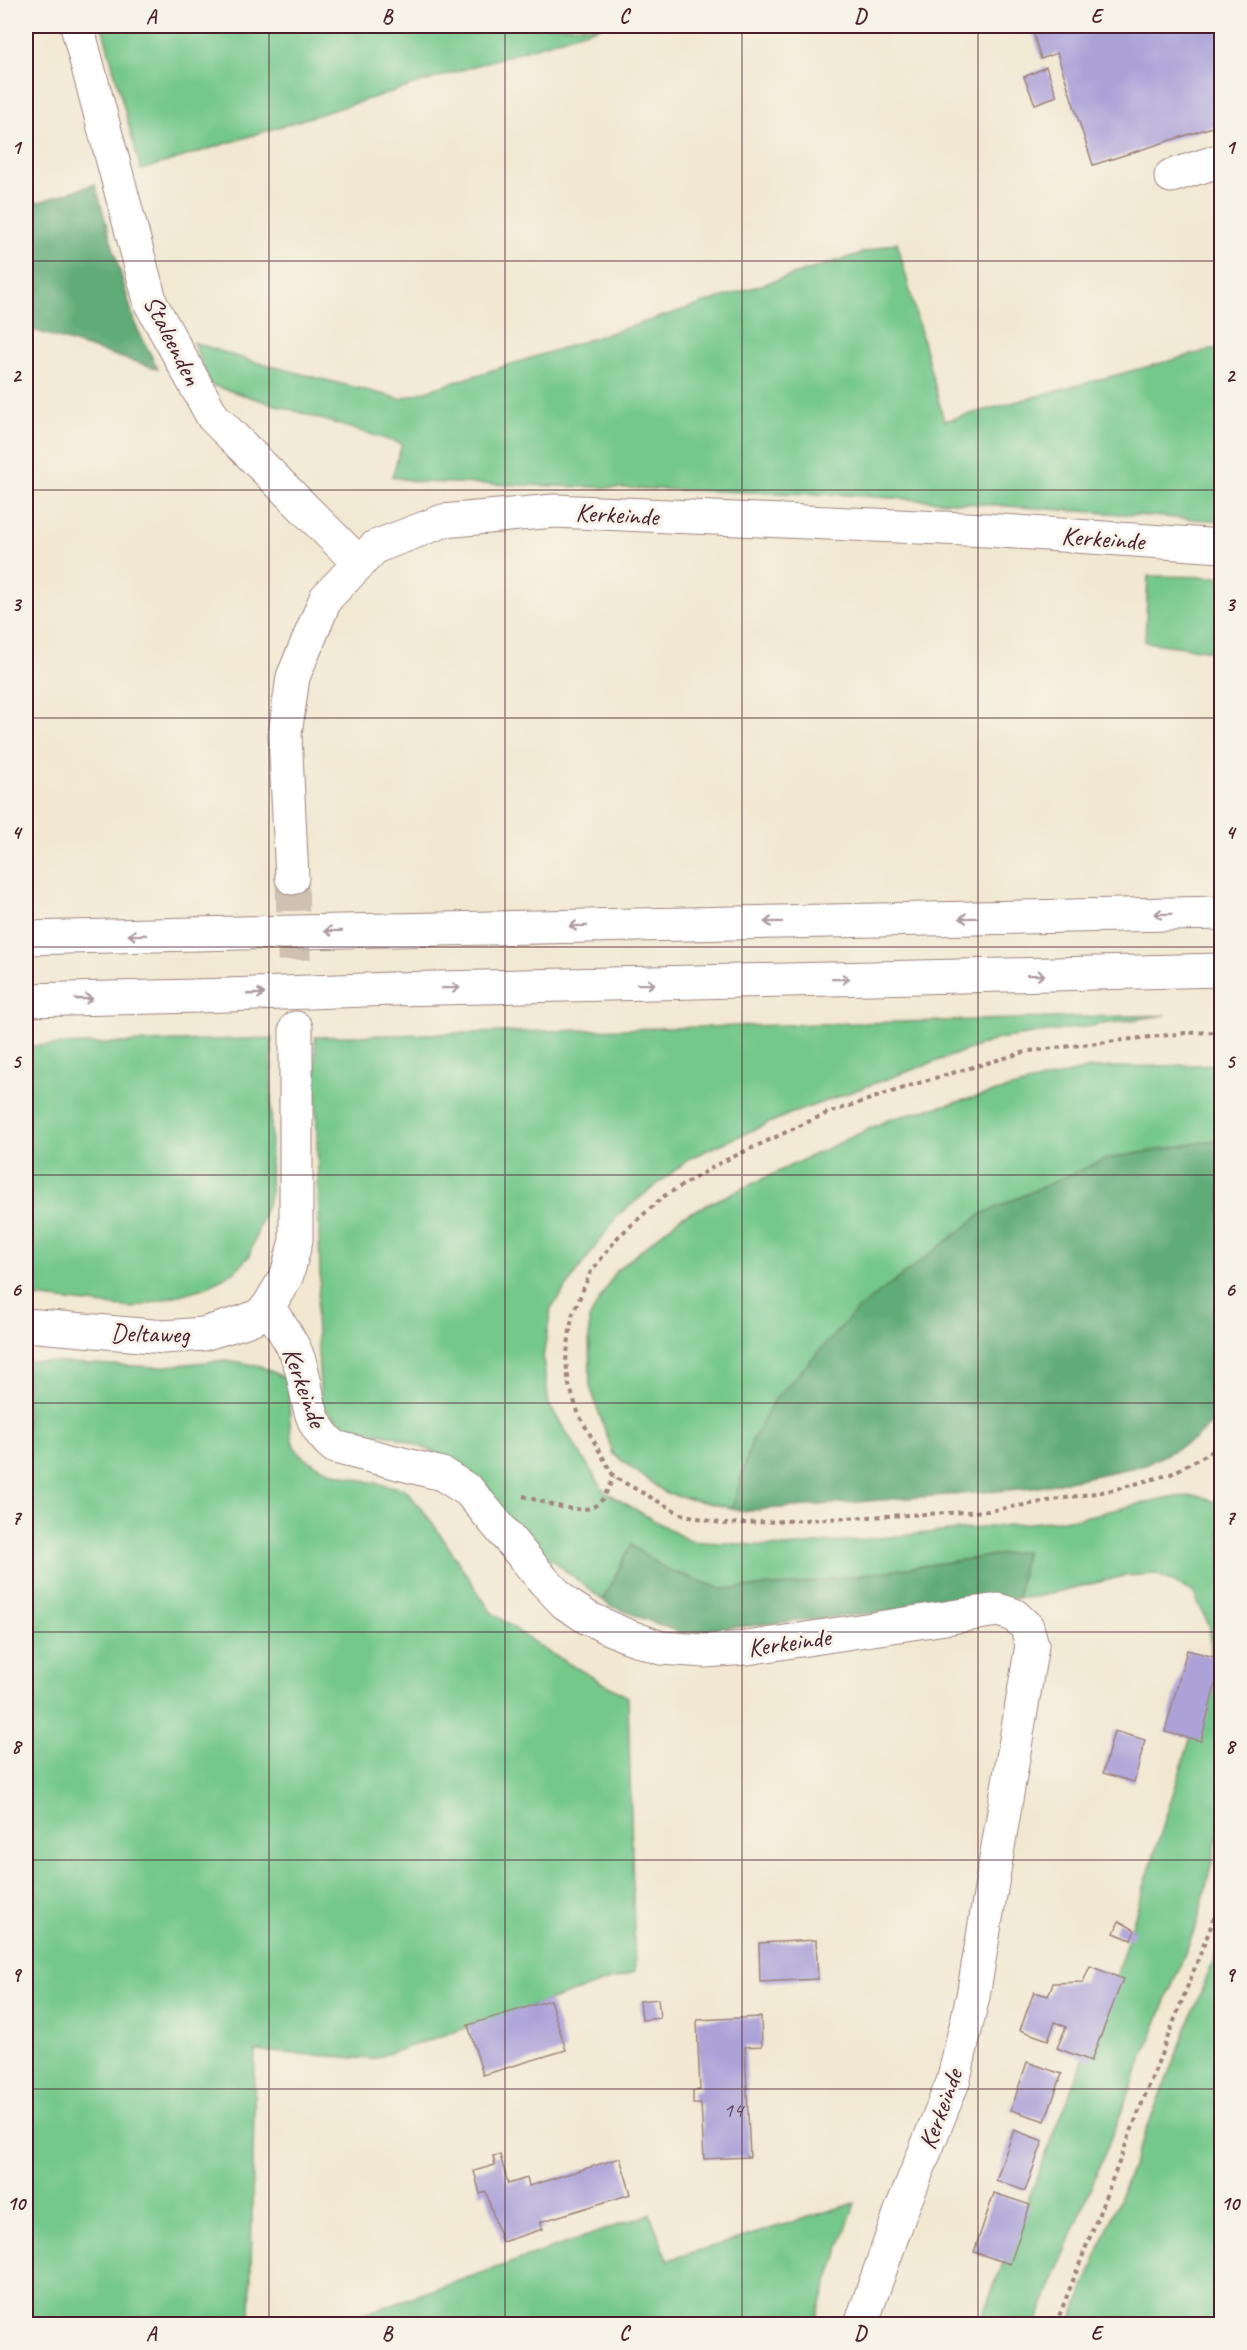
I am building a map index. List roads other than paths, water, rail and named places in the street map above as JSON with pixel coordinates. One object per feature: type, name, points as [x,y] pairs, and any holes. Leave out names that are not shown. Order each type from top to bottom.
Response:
[{"type":"main road","name":"Staleenden","points":[[77,26],[151,304],[213,417],[359,563]]},
{"type":"main road","points":[[1171,176],[1221,160]]},
{"type":"main road","name":"Kerkeinde","points":[[292,878],[285,734],[293,677],[326,598],[375,547],[444,521],[554,511],[987,530],[1221,546]]},
{"type":"main road","points":[[26,938],[1221,913]]},
{"type":"main road","points":[[26,1000],[1221,970]]},
{"type":"main road","points":[[268,1307],[287,1275],[296,1240],[296,1028]]},
{"type":"main road","name":"Kerkeinde","points":[[268,1307],[297,1355],[311,1418],[322,1437],[335,1447],[442,1474],[469,1491],[565,1603],[588,1618],[625,1635],[661,1648],[705,1651],[747,1648],[998,1610],[1014,1616],[1027,1627],[1032,1645],[1024,1698],[973,1996],[956,2072],[901,2211],[861,2325]]},
{"type":"main road","name":"Deltaweg","points":[[26,1325],[164,1337],[203,1334],[258,1316],[268,1307]]},
{"type":"tunnel","points":[[292,878],[296,1028]]}]
